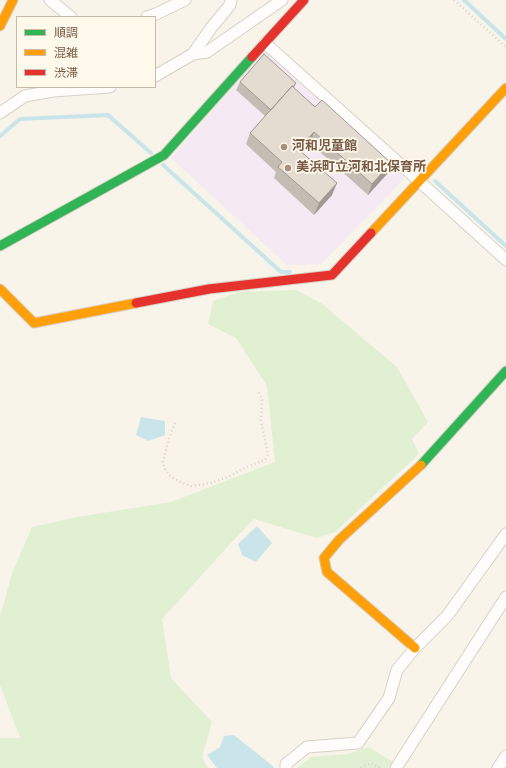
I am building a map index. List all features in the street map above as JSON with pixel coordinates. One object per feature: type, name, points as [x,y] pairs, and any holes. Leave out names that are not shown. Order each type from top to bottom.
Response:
[{"type":"main road","points":[[0,26],[13,0]]},
{"type":"main road","points":[[0,246],[164,155],[304,0]]},
{"type":"main road","points":[[0,289],[34,324],[210,289],[332,274],[506,88]]},
{"type":"main road","points":[[415,648],[327,572],[324,558],[339,540],[424,462],[506,371]]},
{"type":"street","points":[[50,0],[70,16]]},
{"type":"street","points":[[150,16],[185,0]]},
{"type":"street","points":[[193,54],[211,28],[230,5],[231,0]]},
{"type":"street","points":[[156,75],[193,54],[207,52],[282,0]]},
{"type":"street","points":[[265,43],[506,260]]},
{"type":"street","points":[[0,113],[25,96],[53,91],[96,88]]},
{"type":"street","points":[[286,768],[286,764],[308,748],[358,743],[389,698],[398,670],[415,648],[447,616],[506,534]]},
{"type":"street","points":[[396,768],[506,597]]},
{"type":"street","points":[[498,768],[506,756]]},
{"type":"path","points":[[454,0],[506,47]]},
{"type":"path","points":[[175,423],[169,438],[163,462],[170,475],[176,480],[191,486],[211,483],[230,476],[246,467],[265,460],[268,456],[261,420],[262,400],[258,390]]},
{"type":"path","points":[[361,768],[371,763],[380,768]]},
{"type":"shaded area","name":"美浜町立河和北保育所","points":[[265,51],[405,178],[321,264],[287,265],[171,158]]},
{"type":"green space","points":[[296,290],[321,303],[397,367],[428,422],[412,439],[419,454],[335,532],[317,538],[254,519],[162,619],[171,678],[212,722],[202,757],[208,768],[0,768],[0,738],[20,738],[0,685],[0,617],[12,573],[32,527],[77,517],[171,502],[275,462],[267,386],[236,338],[208,324],[213,301],[239,292]]},
{"type":"green space","points":[[368,747],[394,762],[390,768],[297,768],[311,757],[348,754]]},
{"type":"water","points":[[141,417],[165,421],[165,435],[148,441],[136,435]]},
{"type":"water","points":[[257,526],[272,543],[256,562],[242,555],[238,544]]},
{"type":"water","points":[[234,735],[274,767],[217,768],[207,755],[220,747],[224,736]]},
{"type":"building","points":[[264,54],[296,83],[271,110],[240,82]]},
{"type":"building","points":[[292,86],[315,107],[322,100],[391,163],[372,184],[314,132],[298,149],[337,183],[319,203],[278,167],[282,162],[250,133]]},
{"type":"waterway","points":[[464,0],[506,39]]},
{"type":"waterway","points":[[0,136],[20,119],[108,115],[151,153]]},
{"type":"waterway","points":[[163,165],[281,272],[290,272]]},
{"type":"waterway","points":[[435,181],[506,246]]},
{"type":"traffic: fast","points":[[0,246],[164,155],[252,57]]},
{"type":"traffic: fast","points":[[421,465],[506,371]]},
{"type":"traffic: slow","points":[[0,26],[13,0]]},
{"type":"traffic: slow","points":[[371,233],[506,88]]},
{"type":"traffic: slow","points":[[0,289],[34,323],[136,303]]},
{"type":"traffic: slow","points":[[415,648],[327,572],[324,558],[339,540],[421,465]]},
{"type":"traffic: jam","points":[[252,57],[304,0]]},
{"type":"traffic: jam","points":[[136,303],[209,289],[332,275],[371,233]]},
{"type":"place","name":"河和児童館","points":[[284,147]]},
{"type":"place","name":"美浜町立河和北保育所","points":[[288,168]]}]
